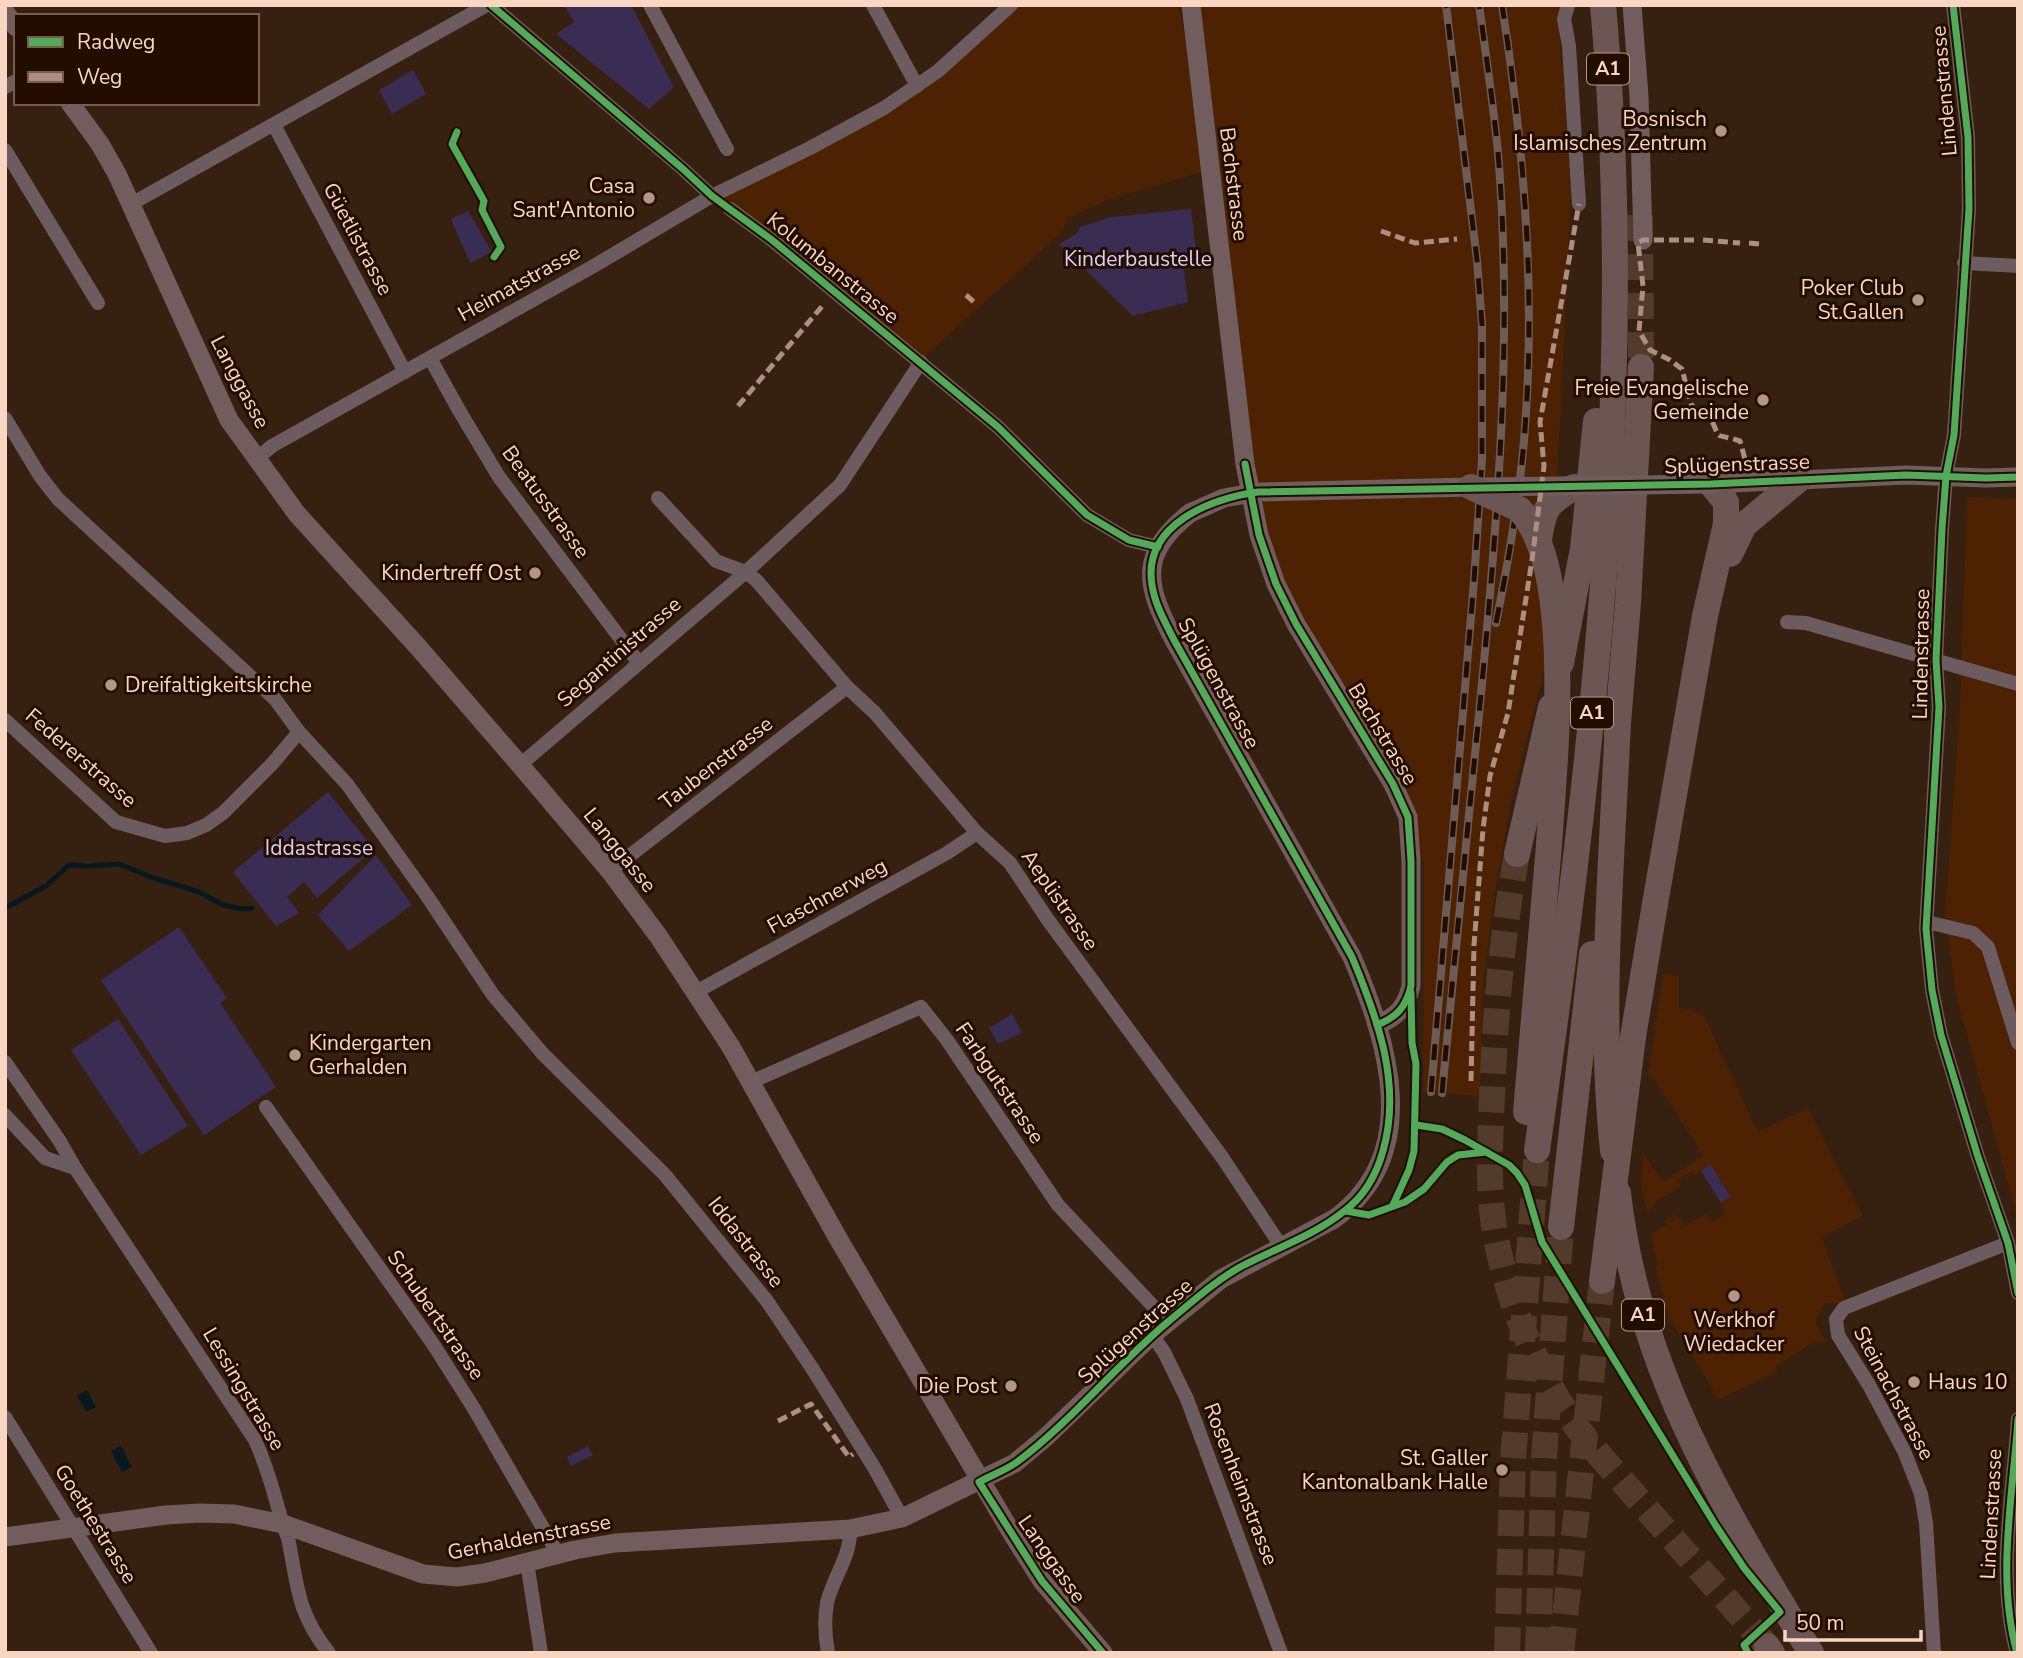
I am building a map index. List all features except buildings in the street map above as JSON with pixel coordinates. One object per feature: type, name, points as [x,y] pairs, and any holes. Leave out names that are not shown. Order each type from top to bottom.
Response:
[{"type":"highway","name":"A1","points":[[1471,487],[1519,509],[1539,539],[1553,602],[1559,699],[1530,1149],[1573,887],[1586,779],[1602,608],[1613,435],[1615,274],[1612,132],[1602,5]]},
{"type":"highway","name":"A1","points":[[1517,854],[1570,623],[1584,549],[1596,435],[1599,330],[1615,274]]},
{"type":"highway","name":"A1","points":[[1561,1227],[1618,720],[1628,603],[1641,367]]},
{"type":"highway","points":[[1679,767],[1730,556],[1744,525],[1798,480]]},
{"type":"highway","name":"A1","points":[[1602,1281],[1633,1037],[1705,616],[1727,516],[1724,483]]},
{"type":"highway","points":[[1539,539],[1545,509],[1574,486]]},
{"type":"highway","name":"A1","points":[[1618,720],[1605,1018],[1609,1107],[1623,1233],[1643,1314],[1670,1394],[1727,1511],[1811,1653]]},
{"type":"main road","name":"Bachstrasse","points":[[1191,5],[1245,464],[1259,535],[1276,584],[1296,624],[1393,784],[1408,817],[1411,861],[1411,986],[1407,1002],[1402,1009],[1393,1018],[1377,1025]]},
{"type":"main road","points":[[1632,5],[1640,109],[1643,240]]},
{"type":"main road","name":"Langgasse","points":[[71,105],[100,144],[131,204],[229,420],[297,514],[419,648],[520,765],[610,871],[659,937],[751,1082],[979,1482],[1042,1581],[1103,1653]]},
{"type":"main road","name":"Splügenstrasse","points":[[979,1482],[1015,1463],[1152,1335],[1220,1279],[1346,1211],[1369,1185],[1378,1168],[1389,1126],[1391,1094],[1386,1058],[1368,996],[1352,957],[1165,622],[1152,583],[1153,558],[1166,535],[1190,513],[1213,502],[1258,492],[1724,483],[1906,475],[2018,477]]},
{"type":"main road","name":"Gerhaldenstrasse","points":[[5,1537],[166,1515],[234,1514],[283,1524],[398,1567],[433,1576],[471,1576],[615,1543],[850,1529],[902,1518],[979,1482]]},
{"type":"street","points":[[131,204],[489,5],[712,196]]},
{"type":"street","points":[[650,5],[727,149]]},
{"type":"street","points":[[873,5],[917,86]]},
{"type":"street","name":"Heimatstrasse","points":[[256,459],[272,446],[604,260],[712,196],[884,108],[938,71],[1011,5]]},
{"type":"street","points":[[1568,5],[1564,19],[1569,46],[1579,204]]},
{"type":"street","name":"Lindenstrasse","points":[[1953,5],[1968,136],[1969,209],[1954,435],[1946,476],[1936,660],[1939,707],[1927,922],[1931,990],[1941,1035],[2008,1243],[2018,1293]]},
{"type":"street","name":"Güetlistrasse","points":[[274,125],[405,372]]},
{"type":"street","points":[[5,150],[98,303]]},
{"type":"street","name":"Kolumbanstrasse","points":[[730,209],[772,240],[998,426],[1087,515],[1129,540],[1158,547]]},
{"type":"street","points":[[1964,263],[2018,267]]},
{"type":"street","name":"Beatusstrasse","points":[[430,358],[499,477],[639,663]]},
{"type":"street","name":"Segantinistrasse","points":[[520,765],[746,572],[840,485],[921,362]]},
{"type":"street","name":"Iddastrasse","points":[[5,418],[40,476],[58,499],[275,699],[299,733],[347,785],[427,896],[493,995],[543,1054],[665,1175],[767,1301],[875,1469],[902,1518]]},
{"type":"street","points":[[658,498],[716,561],[746,572]]},
{"type":"street","name":"Aeplistrasse","points":[[746,572],[757,581],[847,687],[874,713],[977,833],[1010,863],[1054,929],[1226,1163],[1281,1246]]},
{"type":"street","points":[[1787,622],[1806,623],[2018,684]]},
{"type":"street","name":"Taubenstrasse","points":[[610,871],[847,687]]},
{"type":"street","name":"Federerstrasse","points":[[5,720],[116,822],[165,836],[187,833],[223,813],[299,733]]},
{"type":"street","name":"Flaschnerweg","points":[[696,992],[947,853],[977,833]]},
{"type":"street","points":[[1927,922],[1973,933],[1987,947],[2018,1043]]},
{"type":"street","name":"Farbgutstrasse","points":[[751,1082],[921,1007],[947,1040],[1058,1205],[1168,1322]]},
{"type":"street","name":"Lessingstrasse","points":[[5,1062],[60,1140],[75,1168],[255,1440],[269,1471],[289,1540],[301,1605],[308,1622],[329,1653]]},
{"type":"street","name":"Schubertstrasse","points":[[266,1107],[433,1344],[479,1416],[558,1554]]},
{"type":"street","points":[[5,1115],[45,1158],[75,1168]]},
{"type":"street","name":"Steinachstrasse","points":[[1934,1653],[1925,1507],[1905,1451],[1870,1385],[1838,1335],[1836,1319],[1844,1308],[2008,1243]]},
{"type":"street","name":"Rosenheimstrasse","points":[[1152,1335],[1164,1352],[1186,1399],[1281,1653]]},
{"type":"street","name":"Goethestrasse","points":[[5,1417],[151,1653]]},
{"type":"street","name":"Lindenstrasse","points":[[2017,1653],[2010,1620],[2007,1584],[2018,1419]]},
{"type":"street","points":[[828,1653],[824,1632],[827,1601],[850,1544],[850,1529]]},
{"type":"street","points":[[527,1562],[541,1653]]},
{"type":"shaded area","points":[[1008,5],[1179,5],[1205,144],[1191,5],[1560,5],[1560,46],[1573,157],[1546,665],[1511,801],[1495,893],[1483,986],[1480,1096],[1423,1092],[1424,860],[1411,861],[1411,833],[1259,535],[1209,170],[1107,200],[1068,218],[1062,232],[922,359],[712,196],[884,108]]},
{"type":"shaded area","points":[[1967,497],[2018,499],[2018,1221],[1956,995],[1945,914],[1960,704]]},
{"type":"shaded area","points":[[1663,974],[1679,976],[1679,1007],[1703,1014],[1758,1132],[1808,1108],[1863,1216],[1822,1237],[1845,1301],[1825,1303],[1819,1311],[1816,1324],[1826,1342],[1811,1344],[1776,1366],[1777,1372],[1718,1400],[1668,1317],[1655,1266],[1657,1265],[1651,1234],[1667,1224],[1665,1221],[1676,1213],[1685,1226],[1705,1214],[1712,1223],[1726,1213],[1721,1203],[1731,1196],[1710,1165],[1695,1176],[1692,1171],[1678,1180],[1681,1186],[1654,1203],[1647,1212],[1642,1190],[1643,1152],[1663,1182],[1703,1155],[1654,1079],[1648,1074]]},
{"type":"shaded area","points":[[87,1390],[96,1407],[86,1412],[77,1395]]},
{"type":"shaded area","points":[[121,1446],[132,1467],[122,1472],[111,1451]]},
{"type":"green space","points":[[564,5],[631,5],[674,87],[649,109],[556,34],[574,22]]},
{"type":"green space","points":[[413,70],[426,94],[392,114],[379,90]]},
{"type":"green space","name":"Kinderbaustelle","points":[[1191,209],[1197,259],[1183,263],[1188,302],[1133,316],[1059,244],[1076,234],[1080,227],[1111,217]]},
{"type":"green space","points":[[468,211],[492,252],[470,263],[451,219]]},
{"type":"green space","name":"Iddastrasse","points":[[328,792],[374,849],[317,898],[304,882],[287,897],[299,913],[276,926],[233,872]]},
{"type":"green space","points":[[376,855],[412,905],[349,951],[318,915]]},
{"type":"green space","points":[[179,927],[227,998],[220,1003],[276,1087],[204,1135],[101,980]]},
{"type":"green space","points":[[1012,1014],[1022,1033],[998,1044],[989,1028]]},
{"type":"green space","points":[[118,1019],[188,1126],[141,1155],[71,1050]]},
{"type":"green space","points":[[1710,1164],[1731,1197],[1721,1203],[1701,1171]]},
{"type":"green space","points":[[588,1446],[593,1455],[571,1466],[567,1457]]},
{"type":"waterway","points":[[5,908],[46,886],[69,865],[120,864],[199,892],[221,904],[241,909],[252,908]]},
{"type":"tunnel","points":[[1640,215],[1641,367]]},
{"type":"tunnel","points":[[1517,854],[1500,974],[1490,1149],[1493,1221],[1507,1283],[1531,1348],[1571,1420],[1767,1646]]},
{"type":"tunnel","points":[[1507,1653],[1513,1460],[1537,1150]]},
{"type":"tunnel","points":[[1538,1653],[1544,1458],[1561,1227]]},
{"type":"tunnel","points":[[1561,1653],[1602,1281]]},
{"type":"railway","points":[[1431,1092],[1482,460],[1482,325],[1477,260],[1446,5]]},
{"type":"railway","points":[[1442,1093],[1487,626],[1502,423],[1502,220],[1498,152],[1479,5]]},
{"type":"railway","points":[[1496,623],[1522,466],[1529,311],[1521,158],[1502,5]]},
{"type":"marked path","points":[[1471,1081],[1474,945],[1483,829],[1490,776],[1508,713],[1532,560],[1544,466],[1540,422],[1579,204]]},
{"type":"marked path","points":[[1381,231],[1415,243],[1457,239]]},
{"type":"marked path","points":[[1694,240],[1643,240],[1638,243],[1643,286],[1639,331],[1650,350],[1682,369],[1691,404],[1695,409],[1709,415],[1719,435],[1740,441],[1745,459]]},
{"type":"marked path","points":[[1703,240],[1740,243]]},
{"type":"marked path","points":[[1749,243],[1759,244]]},
{"type":"marked path","points":[[966,295],[974,302]]},
{"type":"marked path","points":[[738,406],[824,304]]},
{"type":"marked path","points":[[778,1421],[811,1404],[849,1457],[853,1454]]},
{"type":"cycle path","points":[[491,5],[712,196],[772,240],[998,427],[1087,515],[1129,540],[1158,547]]},
{"type":"cycle path","points":[[1953,5],[1968,137],[1969,209],[1954,435],[1946,476],[1942,529],[1936,660],[1939,707],[1926,929],[1932,990],[1941,1035],[1978,1157],[2008,1243],[2018,1293]]},
{"type":"cycle path","points":[[457,132],[452,144],[484,201],[482,210],[501,247],[494,257]]},
{"type":"cycle path","points":[[1245,464],[1259,535],[1276,584],[1296,624],[1393,784],[1408,817],[1411,861],[1411,986],[1400,1010],[1377,1025]]},
{"type":"cycle path","points":[[1103,1653],[1042,1581],[979,1482],[1013,1465],[1037,1446],[1150,1338],[1212,1286],[1240,1267],[1331,1221],[1357,1200],[1373,1177],[1380,1160],[1388,1126],[1390,1102],[1378,1028],[1352,957],[1174,640],[1158,606],[1153,592],[1152,564],[1158,546],[1169,531],[1201,508],[1258,492],[1711,484],[1906,475],[2018,477]]},
{"type":"cycle path","points":[[1393,1205],[1409,1170],[1414,1151],[1416,1064],[1412,1043],[1411,993]]},
{"type":"cycle path","points":[[1416,1125],[1442,1129],[1465,1140],[1509,1165],[1525,1185],[1542,1242],[1716,1526],[1744,1568],[1780,1612],[1744,1645],[1748,1653]]},
{"type":"cycle path","points":[[1346,1211],[1369,1215],[1405,1202],[1424,1189],[1447,1162],[1458,1155],[1486,1152]]},
{"type":"cycle path","points":[[2017,1653],[2011,1624],[2007,1566],[2018,1419]]},
{"type":"place","name":"Bosnisch Islamisches Zentrum","points":[[1721,131]]},
{"type":"place","name":"Casa Sant'Antonio","points":[[649,198]]},
{"type":"place","name":"Poker Club St.Gallen","points":[[1918,300]]},
{"type":"place","name":"Freie Evangelische Gemeinde","points":[[1763,400]]},
{"type":"place","name":"Kindertreff Ost","points":[[535,573]]},
{"type":"place","name":"Dreifaltigkeitskirche","points":[[111,685]]},
{"type":"place","name":"Kindergarten Gerhalden","points":[[295,1055]]},
{"type":"place","name":"Werkhof Wiedacker","points":[[1734,1296]]},
{"type":"place","name":"Haus 10","points":[[1914,1382]]},
{"type":"place","name":"Die Post","points":[[1011,1386]]},
{"type":"place","name":"St. Galler Kantonalbank Halle","points":[[1502,1470]]}]
